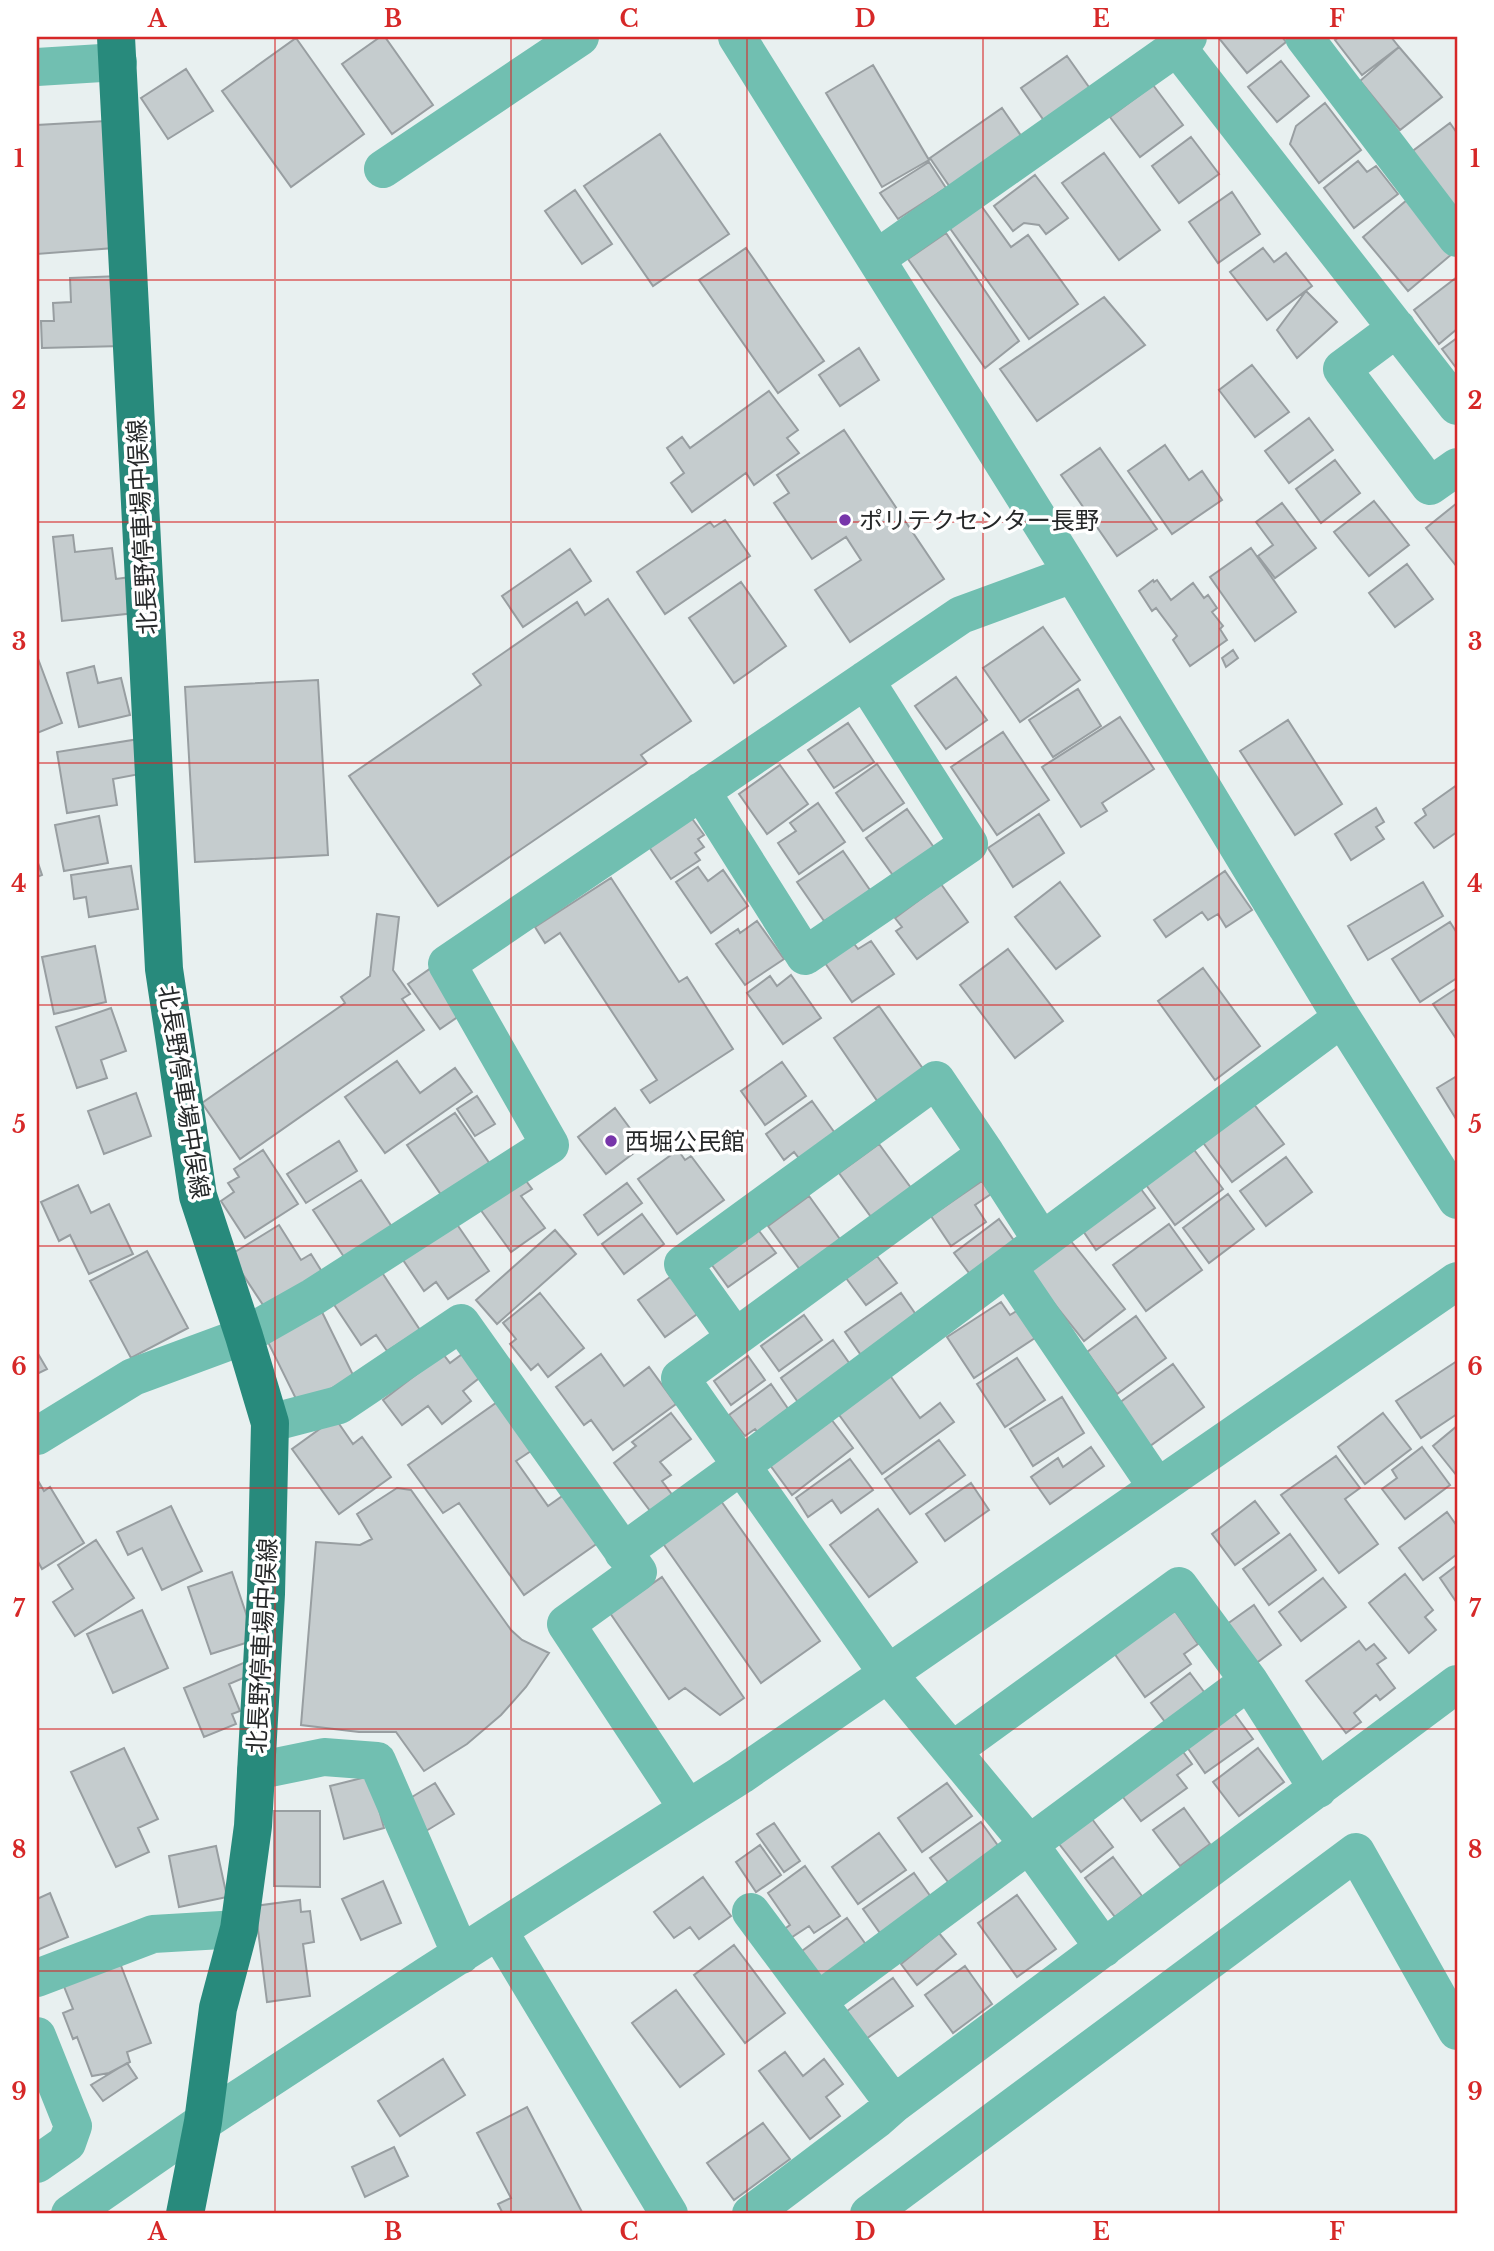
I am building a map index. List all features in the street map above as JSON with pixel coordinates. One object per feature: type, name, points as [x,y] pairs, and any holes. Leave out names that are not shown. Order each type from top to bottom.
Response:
[{"type":"main road","name":"北長野停車場中俣線","points":[[117,50],[164,969],[198,1196],[270,1423],[266,1594],[253,1826],[239,1929],[218,2008],[202,2122],[185,2214]]},
{"type":"street","points":[[383,169],[580,37]]},
{"type":"street","points":[[737,37],[1073,574],[1342,1018],[1457,1200]]},
{"type":"street","points":[[1304,37],[1457,237]]},
{"type":"street","points":[[876,259],[1183,42],[1457,406]]},
{"type":"street","points":[[37,67],[117,50]]},
{"type":"street","points":[[1396,328],[1342,369],[1430,486],[1457,467]]},
{"type":"street","points":[[37,1436],[133,1377],[244,1335],[313,1297],[550,1145],[447,964],[961,614],[1073,574]]},
{"type":"street","points":[[701,791],[806,956],[968,844],[864,680]]},
{"type":"street","points":[[623,1552],[1342,1018]]},
{"type":"street","points":[[735,1337],[683,1264],[936,1080],[1042,1241]]},
{"type":"street","points":[[986,1154],[680,1378],[888,1674],[1029,1844],[1104,1948]]},
{"type":"street","points":[[1008,1267],[1157,1488]]},
{"type":"street","points":[[70,2214],[202,2122],[741,1775],[1457,1281]]},
{"type":"street","points":[[270,1423],[339,1405],[461,1323],[638,1572],[566,1624],[688,1809]]},
{"type":"street","points":[[952,1751],[1178,1586],[1249,1681],[1318,1789]]},
{"type":"street","points":[[818,2001],[1249,1681]]},
{"type":"street","points":[[751,2214],[894,2104],[1457,1685]]},
{"type":"street","points":[[256,1771],[324,1757],[377,1761],[461,1955]]},
{"type":"street","points":[[869,2214],[1356,1852],[1457,2031]]},
{"type":"street","points":[[751,1912],[894,2104]]},
{"type":"street","points":[[37,1978],[153,1934],[239,1929]]},
{"type":"street","points":[[498,1930],[669,2214]]},
{"type":"street","points":[[37,2036],[73,2126],[67,2143],[37,2164]]},
{"type":"building","points":[[380,37],[385,37],[433,105],[392,134],[342,64]]},
{"type":"building","points":[[1218,37],[1282,37],[1286,42],[1247,73]]},
{"type":"building","points":[[1339,37],[1391,37],[1399,47],[1362,75],[1335,40]]},
{"type":"building","points":[[296,38],[364,134],[291,187],[222,91]]},
{"type":"building","points":[[1399,47],[1442,97],[1400,130],[1360,81]]},
{"type":"building","points":[[1067,56],[1091,90],[1045,122],[1021,88]]},
{"type":"building","points":[[1281,61],[1309,96],[1277,122],[1248,87]]},
{"type":"building","points":[[873,65],[929,160],[882,187],[826,93]]},
{"type":"building","points":[[186,69],[213,111],[168,139],[141,98]]},
{"type":"building","points":[[1153,85],[1183,125],[1140,157],[1110,117]]},
{"type":"building","points":[[1325,103],[1361,150],[1319,183],[1290,144],[1296,126]]},
{"type":"building","points":[[1002,108],[1024,140],[952,190],[930,158]]},
{"type":"building","points":[[106,121],[114,248],[37,254],[37,125]]},
{"type":"building","points":[[1450,123],[1457,133],[1457,210],[1410,153]]},
{"type":"building","points":[[660,134],[729,234],[653,286],[584,186]]},
{"type":"building","points":[[1191,137],[1219,174],[1179,203],[1152,166]]},
{"type":"building","points":[[1104,153],[1160,230],[1119,260],[1062,183]]},
{"type":"building","points":[[1358,161],[1367,172],[1376,166],[1398,194],[1354,228],[1324,188]]},
{"type":"building","points":[[929,162],[946,188],[898,219],[880,193]]},
{"type":"building","points":[[1035,175],[1068,218],[1046,234],[1039,225],[1024,223],[1013,231],[994,206]]},
{"type":"building","points":[[575,190],[612,244],[582,264],[545,211]]},
{"type":"building","points":[[1232,192],[1260,234],[1218,263],[1189,222]]},
{"type":"building","points":[[1407,200],[1452,254],[1408,291],[1363,237]]},
{"type":"building","points":[[980,204],[1011,247],[1028,235],[1078,304],[1029,339],[949,227]]},
{"type":"building","points":[[946,233],[1019,341],[985,368],[908,259]]},
{"type":"building","points":[[746,248],[824,361],[778,393],[699,280]]},
{"type":"building","points":[[1263,248],[1274,262],[1286,253],[1312,286],[1267,320],[1230,272]]},
{"type":"building","points":[[120,276],[122,346],[42,348],[41,321],[54,321],[53,303],[71,302],[70,278]]},
{"type":"building","points":[[1457,277],[1457,329],[1439,344],[1414,310]]},
{"type":"building","points":[[1306,291],[1337,322],[1297,358],[1277,330]]},
{"type":"building","points":[[1104,297],[1145,345],[1037,421],[1000,369]]},
{"type":"building","points":[[1457,338],[1457,369],[1442,349]]},
{"type":"building","points":[[859,348],[879,380],[840,406],[819,375]]},
{"type":"building","points":[[1252,365],[1289,412],[1255,437],[1219,390]]},
{"type":"building","points":[[769,391],[798,430],[787,438],[799,453],[754,485],[746,473],[692,512],[671,483],[684,473],[667,448],[682,437],[690,448]]},
{"type":"building","points":[[1309,418],[1333,450],[1289,483],[1265,451]]},
{"type":"building","name":"ポリテクセンター長野","points":[[844,430],[944,579],[850,642],[815,590],[861,560],[846,537],[812,559],[774,503],[789,493],[777,475]]},
{"type":"building","points":[[1165,445],[1189,480],[1202,471],[1222,500],[1172,534],[1128,471]]},
{"type":"building","points":[[1100,448],[1157,529],[1117,556],[1061,475]]},
{"type":"building","points":[[1335,460],[1360,493],[1321,523],[1296,489]]},
{"type":"building","points":[[1374,501],[1409,545],[1369,576],[1334,532]]},
{"type":"building","points":[[1282,503],[1316,548],[1275,578],[1258,556],[1273,545],[1256,522]]},
{"type":"building","points":[[1457,503],[1457,567],[1426,528]]},
{"type":"building","points":[[725,520],[750,556],[665,614],[637,572],[710,522],[714,527]]},
{"type":"building","points":[[73,535],[75,552],[112,548],[116,579],[131,577],[135,613],[62,621],[53,537]]},
{"type":"building","points":[[1251,548],[1296,612],[1255,641],[1210,577]]},
{"type":"building","points":[[570,549],[591,581],[523,627],[502,596]]},
{"type":"building","points":[[1407,564],[1433,599],[1395,627],[1369,593]]},
{"type":"building","points":[[1157,580],[1171,600],[1193,583],[1204,598],[1208,595],[1217,608],[1212,612],[1223,626],[1220,629],[1227,640],[1190,666],[1173,640],[1177,636],[1156,608],[1152,611],[1139,591]]},
{"type":"building","points":[[741,582],[786,646],[734,683],[689,618]]},
{"type":"building","points":[[608,599],[691,721],[641,755],[647,763],[438,906],[349,776],[481,685],[473,674],[577,602],[585,615]]},
{"type":"building","points":[[1043,627],[1080,680],[1020,722],[983,668]]},
{"type":"building","points":[[1233,650],[1238,658],[1226,667],[1222,658]]},
{"type":"building","points":[[37,656],[62,723],[37,733]]},
{"type":"building","points":[[94,666],[98,683],[121,678],[130,715],[79,727],[67,673]]},
{"type":"building","points":[[956,677],[987,720],[946,749],[915,706]]},
{"type":"building","points":[[318,680],[328,855],[195,862],[185,687]]},
{"type":"building","points":[[1078,689],[1101,726],[1053,757],[1029,720]]},
{"type":"building","points":[[1120,717],[1154,769],[1102,803],[1107,811],[1081,827],[1042,767]]},
{"type":"building","points":[[1288,720],[1342,804],[1295,835],[1240,751]]},
{"type":"building","points":[[848,723],[874,762],[834,788],[808,750]]},
{"type":"building","points":[[1003,732],[1049,800],[997,835],[951,767]]},
{"type":"building","points":[[139,739],[145,773],[113,779],[117,805],[67,813],[57,752]]},
{"type":"building","points":[[877,764],[904,803],[863,831],[836,793]]},
{"type":"building","points":[[780,765],[808,804],[767,834],[739,794]]},
{"type":"building","points":[[1457,785],[1457,832],[1434,848],[1415,823],[1426,815],[1423,809]]},
{"type":"building","points":[[818,803],[845,842],[799,874],[778,843],[796,831],[790,823]]},
{"type":"building","points":[[1376,808],[1384,822],[1376,827],[1384,839],[1351,860],[1335,834]]},
{"type":"building","points":[[685,809],[704,835],[698,839],[704,847],[695,853],[700,860],[671,879],[643,838]]},
{"type":"building","points":[[907,809],[935,849],[895,878],[866,838]]},
{"type":"building","points":[[1039,814],[1064,853],[1013,887],[988,848]]},
{"type":"building","points":[[99,816],[108,863],[64,871],[55,825]]},
{"type":"building","points":[[843,851],[872,893],[824,921],[797,882]]},
{"type":"building","points":[[37,860],[42,875],[37,877]]},
{"type":"building","points":[[131,866],[138,909],[89,917],[86,897],[74,899],[71,875]]},
{"type":"building","points":[[698,867],[708,881],[723,870],[748,906],[711,933],[676,882]]},
{"type":"building","points":[[1225,871],[1252,910],[1226,927],[1218,914],[1208,920],[1202,912],[1166,937],[1154,920]]},
{"type":"building","points":[[611,878],[679,982],[687,977],[733,1049],[650,1103],[641,1090],[657,1080],[560,933],[545,943],[535,927]]},
{"type":"building","points":[[1060,882],[1100,936],[1056,969],[1015,917]]},
{"type":"building","points":[[1423,882],[1443,916],[1368,960],[1348,926]]},
{"type":"building","points":[[941,884],[968,922],[917,959],[896,931],[902,927],[895,918]]},
{"type":"building","points":[[377,914],[399,917],[393,970],[410,994],[402,999],[424,1030],[240,1159],[202,1103],[345,1003],[341,997],[370,976]]},
{"type":"building","points":[[757,921],[784,959],[745,985],[716,944],[738,929],[740,933]]},
{"type":"building","points":[[1450,922],[1457,933],[1457,978],[1420,1002],[1392,959]]},
{"type":"building","points":[[852,941],[858,949],[871,941],[894,974],[852,1002],[823,960]]},
{"type":"building","points":[[95,946],[106,1002],[54,1014],[42,957]]},
{"type":"building","points":[[1008,949],[1063,1021],[1015,1058],[960,985]]},
{"type":"building","points":[[434,966],[465,1012],[440,1029],[408,984]]},
{"type":"building","points":[[1203,968],[1260,1046],[1215,1080],[1158,1001]]},
{"type":"building","points":[[791,975],[821,1018],[783,1044],[747,993],[770,976],[777,986]]},
{"type":"building","points":[[1457,988],[1457,1040],[1433,1004]]},
{"type":"building","points":[[879,1006],[926,1073],[880,1105],[834,1038]]},
{"type":"building","points":[[111,1008],[126,1051],[101,1060],[107,1078],[77,1088],[56,1027]]},
{"type":"building","points":[[397,1061],[420,1093],[455,1068],[472,1092],[385,1153],[345,1097]]},
{"type":"building","points":[[782,1062],[806,1096],[765,1125],[741,1091]]},
{"type":"building","points":[[1457,1076],[1457,1118],[1456,1119],[1437,1088]]},
{"type":"building","points":[[136,1093],[151,1136],[104,1154],[88,1111]]},
{"type":"building","points":[[1247,1095],[1284,1144],[1232,1182],[1196,1133]]},
{"type":"building","points":[[477,1096],[495,1124],[475,1136],[457,1109]]},
{"type":"building","points":[[812,1101],[837,1136],[801,1161],[794,1152],[784,1160],[766,1134]]},
{"type":"building","points":[[615,1108],[643,1146],[606,1174],[578,1137]]},
{"type":"building","points":[[455,1113],[492,1167],[444,1199],[407,1145]]},
{"type":"building","points":[[339,1141],[357,1171],[306,1203],[287,1174]]},
{"type":"building","points":[[879,1144],[914,1192],[874,1221],[839,1173]]},
{"type":"building","points":[[1192,1147],[1223,1189],[1175,1225],[1144,1182]]},
{"type":"building","points":[[263,1150],[298,1204],[245,1238],[221,1201],[234,1192],[228,1183],[239,1177],[234,1169]]},
{"type":"building","points":[[678,1150],[685,1160],[691,1156],[724,1200],[677,1234],[638,1179]]},
{"type":"building","points":[[1286,1157],[1312,1192],[1266,1226],[1240,1191]]},
{"type":"building","points":[[524,1178],[532,1189],[521,1196],[545,1228],[511,1252],[480,1209]]},
{"type":"building","points":[[361,1180],[392,1227],[344,1257],[313,1210]]},
{"type":"building","points":[[982,1181],[991,1194],[975,1205],[986,1222],[951,1246],[931,1216]]},
{"type":"building","points":[[1135,1181],[1155,1208],[1096,1250],[1077,1222]]},
{"type":"building","points":[[627,1183],[642,1203],[598,1235],[584,1215]]},
{"type":"building","points":[[78,1185],[91,1213],[109,1204],[133,1254],[89,1274],[70,1235],[59,1241],[41,1202]]},
{"type":"building","points":[[1228,1194],[1254,1229],[1209,1263],[1183,1228]]},
{"type":"building","points":[[809,1196],[847,1249],[806,1278],[768,1226]]},
{"type":"building","points":[[642,1214],[664,1244],[624,1274],[602,1244]]},
{"type":"building","points":[[999,1219],[1020,1249],[975,1281],[954,1253]]},
{"type":"building","points":[[456,1223],[489,1271],[448,1299],[436,1282],[424,1291],[399,1254]]},
{"type":"building","points":[[1169,1224],[1202,1270],[1146,1311],[1113,1265]]},
{"type":"building","points":[[279,1225],[301,1260],[311,1254],[324,1275],[267,1311],[230,1255]]},
{"type":"building","points":[[756,1227],[776,1253],[728,1287],[709,1261]]},
{"type":"building","points":[[555,1230],[576,1254],[497,1324],[476,1300]]},
{"type":"building","points":[[1070,1240],[1125,1309],[1084,1341],[1029,1272]]},
{"type":"building","points":[[147,1251],[188,1328],[131,1358],[90,1281]]},
{"type":"building","points":[[877,1256],[897,1283],[866,1305],[846,1278]]},
{"type":"building","points":[[680,1270],[707,1307],[665,1337],[638,1300]]},
{"type":"building","points":[[381,1271],[420,1330],[387,1351],[376,1335],[361,1345],[333,1303]]},
{"type":"building","points":[[540,1293],[584,1348],[548,1377],[538,1364],[531,1370],[510,1344],[516,1339],[503,1323]]},
{"type":"building","points":[[901,1293],[919,1319],[863,1358],[845,1332]]},
{"type":"building","points":[[1001,1302],[1010,1315],[1020,1309],[1038,1336],[974,1378],[947,1337]]},
{"type":"building","points":[[322,1312],[354,1377],[299,1405],[267,1340]]},
{"type":"building","points":[[804,1315],[822,1340],[779,1371],[761,1346]]},
{"type":"building","points":[[1136,1316],[1166,1358],[1117,1394],[1087,1352]]},
{"type":"building","points":[[833,1340],[852,1367],[800,1405],[781,1378]]},
{"type":"building","points":[[37,1352],[47,1369],[37,1374]]},
{"type":"building","points":[[465,1352],[483,1375],[463,1391],[471,1401],[442,1424],[428,1406],[402,1425],[383,1400],[443,1354],[450,1363]]},
{"type":"building","points":[[601,1354],[624,1386],[649,1367],[676,1404],[613,1450],[591,1420],[584,1425],[556,1387]]},
{"type":"building","points":[[748,1356],[765,1380],[731,1405],[714,1381]]},
{"type":"building","points":[[1017,1358],[1045,1400],[1005,1427],[977,1384]]},
{"type":"building","points":[[1457,1361],[1457,1414],[1421,1438],[1396,1401]]},
{"type":"building","points":[[1173,1364],[1204,1407],[1150,1446],[1119,1403]]},
{"type":"building","points":[[889,1374],[920,1418],[940,1403],[954,1422],[882,1474],[837,1412]]},
{"type":"building","points":[[771,1384],[791,1413],[760,1435],[755,1429],[745,1436],[729,1415]]},
{"type":"building","points":[[1062,1397],[1084,1433],[1033,1466],[1010,1429]]},
{"type":"building","points":[[503,1398],[537,1447],[516,1461],[548,1506],[568,1492],[602,1540],[524,1595],[459,1503],[443,1513],[408,1465]]},
{"type":"building","points":[[671,1413],[691,1439],[660,1462],[671,1475],[662,1481],[676,1500],[654,1516],[614,1463],[636,1446],[632,1442]]},
{"type":"building","points":[[1383,1413],[1411,1449],[1365,1484],[1338,1447]]},
{"type":"building","points":[[828,1415],[853,1448],[792,1495],[767,1461]]},
{"type":"building","points":[[335,1418],[353,1444],[362,1437],[391,1477],[339,1514],[292,1449]]},
{"type":"building","points":[[1457,1426],[1457,1476],[1433,1446]]},
{"type":"building","points":[[939,1440],[965,1475],[910,1514],[885,1479]]},
{"type":"building","points":[[1091,1447],[1104,1466],[1050,1504],[1031,1477],[1058,1458],[1063,1467]]},
{"type":"building","points":[[1422,1447],[1450,1485],[1405,1519],[1382,1489],[1397,1478],[1392,1470]]},
{"type":"building","points":[[1336,1456],[1360,1488],[1345,1499],[1378,1544],[1339,1573],[1281,1495]]},
{"type":"building","points":[[850,1459],[873,1490],[841,1513],[832,1500],[808,1517],[796,1498]]},
{"type":"building","points":[[37,1479],[44,1491],[50,1487],[84,1543],[42,1569],[37,1560]]},
{"type":"building","points":[[971,1483],[989,1510],[945,1541],[926,1514]]},
{"type":"building","points":[[397,1488],[411,1490],[511,1630],[522,1640],[549,1653],[526,1687],[501,1715],[467,1744],[424,1771],[396,1732],[359,1732],[301,1725],[316,1542],[360,1545],[372,1539],[357,1514]]},
{"type":"building","points":[[721,1501],[820,1641],[761,1683],[662,1542]]},
{"type":"building","points":[[1255,1501],[1279,1533],[1235,1565],[1212,1534]]},
{"type":"building","points":[[171,1506],[202,1571],[162,1590],[142,1548],[128,1555],[117,1532]]},
{"type":"building","points":[[878,1509],[917,1562],[869,1597],[830,1545]]},
{"type":"building","points":[[1447,1512],[1457,1526],[1457,1554],[1423,1580],[1399,1548]]},
{"type":"building","points":[[1290,1534],[1316,1570],[1269,1605],[1243,1569]]},
{"type":"building","points":[[96,1540],[134,1598],[75,1636],[53,1602],[73,1589],[58,1565]]},
{"type":"building","points":[[1457,1565],[1457,1603],[1440,1578]]},
{"type":"building","points":[[232,1572],[255,1640],[211,1654],[188,1587]]},
{"type":"building","points":[[1405,1574],[1433,1610],[1425,1617],[1436,1630],[1409,1653],[1369,1603]]},
{"type":"building","points":[[662,1577],[744,1698],[720,1715],[685,1688],[669,1699],[610,1613]]},
{"type":"building","points":[[1323,1578],[1346,1607],[1301,1641],[1279,1612]]},
{"type":"building","points":[[1254,1605],[1281,1645],[1251,1667],[1223,1627]]},
{"type":"building","points":[[142,1610],[168,1668],[113,1693],[87,1634]]},
{"type":"building","points":[[1175,1611],[1198,1644],[1184,1654],[1191,1664],[1145,1697],[1114,1653]]},
{"type":"building","points":[[1359,1641],[1366,1650],[1374,1644],[1386,1658],[1377,1664],[1395,1688],[1380,1700],[1376,1695],[1354,1713],[1361,1722],[1346,1733],[1306,1681]]},
{"type":"building","points":[[248,1661],[253,1674],[229,1684],[240,1711],[232,1714],[236,1724],[204,1737],[184,1688]]},
{"type":"building","points":[[1190,1673],[1210,1700],[1171,1730],[1151,1703]]},
{"type":"building","points":[[1234,1713],[1253,1739],[1205,1773],[1187,1747]]},
{"type":"building","points":[[124,1748],[158,1819],[138,1828],[149,1852],[116,1867],[71,1772]]},
{"type":"building","points":[[1258,1748],[1284,1782],[1239,1816],[1213,1782]]},
{"type":"building","points":[[1181,1749],[1192,1764],[1177,1775],[1187,1788],[1141,1821],[1120,1793]]},
{"type":"building","points":[[370,1776],[384,1828],[344,1839],[330,1786]]},
{"type":"building","points":[[435,1783],[454,1814],[426,1831],[407,1800]]},
{"type":"building","points":[[947,1783],[972,1816],[922,1852],[898,1818]]},
{"type":"building","points":[[1184,1808],[1210,1844],[1180,1866],[1153,1830]]},
{"type":"building","points":[[274,1811],[320,1811],[320,1887],[274,1886]]},
{"type":"building","points":[[1089,1815],[1113,1847],[1081,1872],[1056,1840]]},
{"type":"building","points":[[981,1822],[1004,1854],[954,1890],[930,1858]]},
{"type":"building","points":[[774,1823],[800,1861],[784,1872],[757,1834]]},
{"type":"building","points":[[879,1833],[906,1870],[858,1904],[832,1867]]},
{"type":"building","points":[[760,1845],[781,1875],[756,1892],[736,1862]]},
{"type":"building","points":[[216,1846],[227,1897],[179,1907],[169,1856]]},
{"type":"building","points":[[1113,1857],[1142,1896],[1115,1917],[1085,1878]]},
{"type":"building","points":[[805,1866],[840,1916],[814,1933],[809,1926],[786,1941],[780,1932],[790,1925],[768,1893]]},
{"type":"building","points":[[914,1873],[938,1907],[887,1943],[863,1909]]},
{"type":"building","points":[[703,1877],[731,1916],[699,1939],[690,1927],[674,1938],[654,1912]]},
{"type":"building","points":[[383,1881],[401,1923],[361,1940],[342,1899]]},
{"type":"building","points":[[50,1893],[68,1937],[37,1950],[37,1899]]},
{"type":"building","points":[[1017,1895],[1056,1949],[1017,1977],[978,1923]]},
{"type":"building","points":[[300,1900],[301,1912],[310,1911],[314,1942],[303,1944],[310,1996],[267,2002],[255,1906]]},
{"type":"building","points":[[847,1918],[872,1953],[827,1986],[802,1951]]},
{"type":"building","points":[[939,1933],[956,1954],[917,1985],[901,1964]]},
{"type":"building","points":[[734,1945],[785,2013],[745,2043],[694,1975]]},
{"type":"building","points":[[118,1958],[151,2043],[127,2052],[130,2062],[109,2073],[92,2076],[77,2037],[73,2039],[63,2013],[73,2009],[61,1979]]},
{"type":"building","points":[[965,1966],[992,2004],[953,2033],[925,1995]]},
{"type":"building","points":[[893,1978],[913,2006],[863,2041],[843,2014]]},
{"type":"building","points":[[676,1990],[724,2054],[680,2087],[632,2023]]},
{"type":"building","points":[[785,2052],[803,2076],[824,2059],[843,2084],[826,2097],[840,2116],[810,2139],[759,2071]]},
{"type":"building","points":[[443,2059],[465,2095],[400,2136],[378,2101]]},
{"type":"building","points":[[127,2063],[137,2078],[103,2101],[91,2085]]},
{"type":"building","points":[[527,2107],[583,2214],[503,2214],[498,2204],[511,2198],[477,2133]]},
{"type":"building","points":[[763,2123],[790,2159],[734,2200],[707,2163]]},
{"type":"building","points":[[394,2147],[408,2176],[365,2197],[352,2167]]},
{"type":"place","name":"ポリテクセンター長野","points":[[845,520]]},
{"type":"place","name":"西堀公民館","points":[[611,1141]]}]
